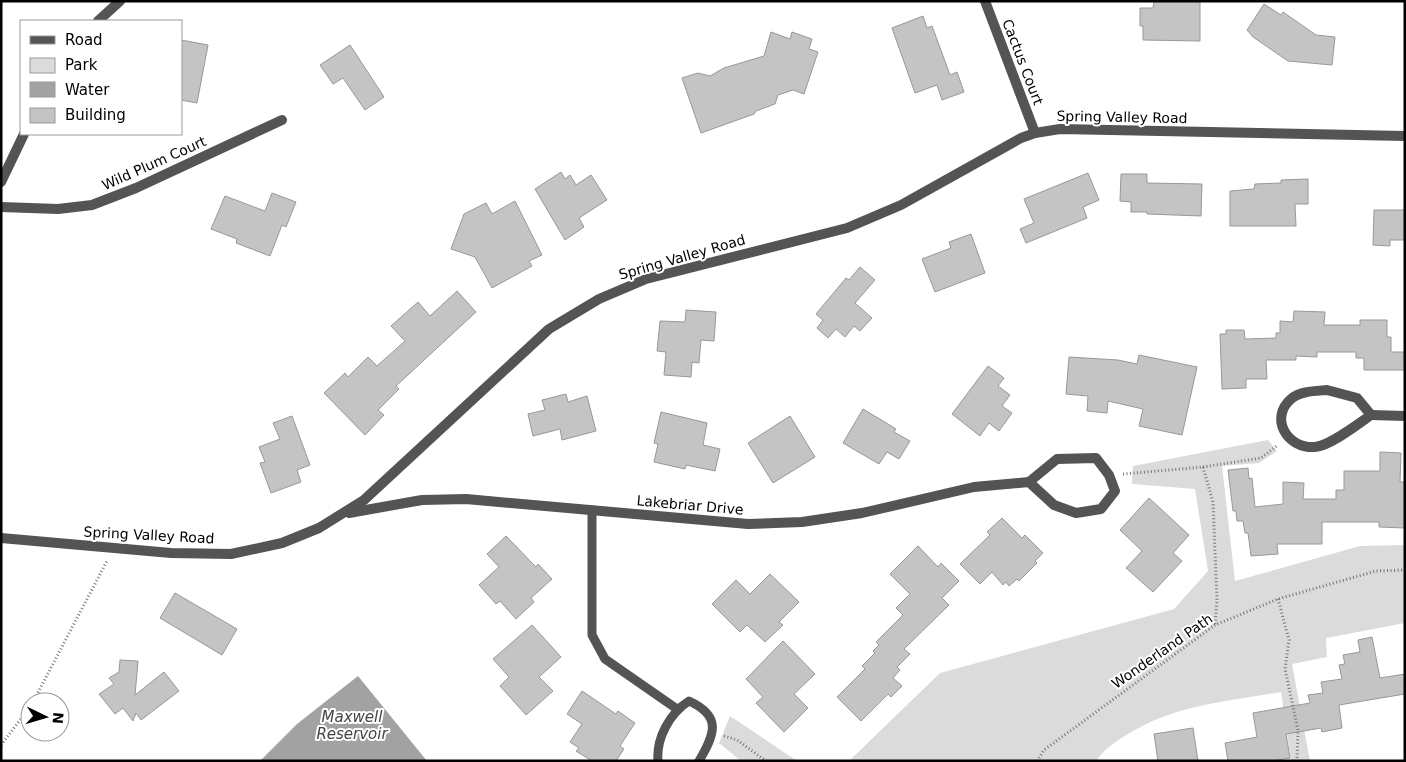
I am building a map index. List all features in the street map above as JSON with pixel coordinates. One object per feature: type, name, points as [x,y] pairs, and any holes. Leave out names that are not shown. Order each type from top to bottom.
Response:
[{"type":"street","points":[[99,20],[120,1]]},
{"type":"street","name":"Cactus Court","points":[[985,1],[1035,133]]},
{"type":"street","name":"Wild Plum Court","points":[[1,207],[58,209],[92,205],[136,188],[282,120]]},
{"type":"street","name":"Spring Valley Road","points":[[1,538],[171,553],[230,554],[282,543],[319,528],[346,513],[364,500],[549,329],[599,299],[646,279],[846,228],[901,205],[1021,138],[1035,133],[1060,129],[1405,136]]},
{"type":"street","points":[[1,182],[23,137]]},
{"type":"street","points":[[1371,416],[1356,398],[1327,390],[1308,391],[1291,398],[1280,413],[1281,427],[1288,437],[1298,445],[1315,447],[1331,441],[1371,416],[1405,416]]},
{"type":"street","points":[[1096,458],[1109,475],[1115,491],[1101,509],[1076,513],[1054,505],[1029,482],[1056,459],[1096,458]]},
{"type":"street","name":"Lakebriar Drive","points":[[346,513],[422,500],[466,499],[748,524],[802,522],[862,512],[974,486],[1029,482]]},
{"type":"lane","points":[[592,510],[592,635],[605,658],[677,709]]},
{"type":"lane","points":[[658,761],[657,749],[668,723],[677,709],[689,701],[702,706],[711,717],[714,732],[699,761]]},
{"type":"path","points":[[1109,475],[1204,467],[1261,458],[1288,437]]},
{"type":"path","points":[[1204,467],[1213,502],[1217,600],[1215,625]]},
{"type":"path","points":[[38,692],[114,548]]},
{"type":"path","name":"Wonderland Path","points":[[1036,761],[1044,750],[1215,625],[1278,599],[1376,571],[1405,570]]},
{"type":"path","points":[[1278,599],[1290,640],[1285,669],[1298,730],[1298,761]]},
{"type":"path","points":[[1,745],[20,719]]},
{"type":"path","points":[[714,732],[736,740],[766,761]]},
{"type":"green space","points":[[1268,440],[1277,451],[1259,463],[1222,466],[1235,581],[1360,546],[1405,545],[1405,623],[1326,638],[1327,657],[1292,664],[1310,761],[1291,761],[1281,692],[1221,702],[1164,716],[1128,734],[1107,749],[1096,761],[849,761],[940,673],[1174,609],[1208,571],[1195,489],[1132,484],[1133,466]]},
{"type":"green space","points":[[730,716],[797,761],[741,761],[719,743]]},
{"type":"water","name":"Maxwell Reservoir","points":[[358,676],[427,761],[260,761],[297,724]]},
{"type":"building","points":[[1154,1],[1200,1],[1200,41],[1143,40],[1143,26],[1140,26],[1140,8],[1153,8]]},
{"type":"building","points":[[1264,4],[1281,15],[1283,12],[1316,35],[1335,37],[1332,65],[1288,61],[1253,37],[1247,30]]},
{"type":"building","points":[[923,16],[927,28],[932,26],[950,75],[957,72],[964,92],[942,100],[937,85],[915,93],[892,28]]},
{"type":"building","points":[[771,32],[790,39],[792,32],[812,39],[809,49],[818,52],[804,94],[793,90],[778,95],[775,104],[756,111],[754,114],[701,133],[682,78],[698,73],[710,76],[724,68],[764,56]]},
{"type":"building","points":[[182,40],[208,45],[197,103],[182,100]]},
{"type":"building","points":[[350,45],[384,97],[365,110],[343,78],[333,84],[320,65]]},
{"type":"building","points":[[561,172],[565,179],[570,175],[576,185],[591,175],[607,200],[579,218],[584,227],[565,240],[535,189]]},
{"type":"building","points":[[1088,173],[1099,200],[1083,207],[1087,218],[1026,243],[1020,229],[1034,223],[1024,199]]},
{"type":"building","points":[[1121,174],[1147,174],[1147,183],[1202,184],[1201,216],[1131,212],[1131,202],[1120,201]]},
{"type":"building","points":[[1308,179],[1308,204],[1295,204],[1296,226],[1230,226],[1230,191],[1254,189],[1255,184],[1281,183],[1281,180]]},
{"type":"building","points":[[272,193],[296,202],[286,227],[282,225],[270,256],[236,243],[237,239],[211,229],[225,196],[265,211]]},
{"type":"building","points":[[515,201],[542,255],[529,261],[532,266],[492,288],[475,257],[451,249],[464,214],[486,203],[492,214]]},
{"type":"building","points":[[1374,210],[1405,210],[1405,240],[1390,240],[1390,246],[1373,245]]},
{"type":"building","points":[[971,234],[985,273],[935,292],[922,259],[951,248],[949,242]]},
{"type":"building","points":[[860,267],[875,280],[855,303],[872,318],[860,331],[854,326],[845,337],[836,329],[828,338],[817,328],[823,320],[816,314],[846,278],[849,280]]},
{"type":"building","points":[[457,291],[476,312],[396,386],[399,389],[378,410],[384,415],[365,435],[324,393],[345,373],[348,377],[368,357],[377,366],[405,341],[391,326],[418,302],[430,316]]},
{"type":"building","points":[[686,310],[716,312],[714,341],[701,340],[699,363],[692,362],[691,377],[664,375],[666,352],[657,351],[660,321],[685,322]]},
{"type":"building","points":[[1294,311],[1325,312],[1324,325],[1360,325],[1360,320],[1387,320],[1387,337],[1391,337],[1391,352],[1405,352],[1405,370],[1364,370],[1364,358],[1356,358],[1356,352],[1317,352],[1317,357],[1296,356],[1296,360],[1266,360],[1267,379],[1246,379],[1246,388],[1222,389],[1220,334],[1226,334],[1226,330],[1244,330],[1245,339],[1276,338],[1276,333],[1280,333],[1280,321],[1293,322]]},
{"type":"building","points":[[1139,355],[1197,367],[1182,435],[1139,426],[1143,409],[1108,401],[1107,413],[1087,411],[1088,396],[1066,394],[1069,357],[1118,360],[1137,364]]},
{"type":"building","points":[[988,366],[1004,378],[998,386],[1010,395],[1002,406],[1012,413],[999,431],[989,423],[980,436],[952,414]]},
{"type":"building","points":[[566,394],[568,402],[587,396],[596,431],[562,440],[560,429],[533,436],[528,414],[545,410],[542,400]]},
{"type":"building","points":[[863,409],[896,429],[894,432],[910,441],[899,459],[887,452],[879,464],[843,443]]},
{"type":"building","points":[[661,412],[707,423],[703,445],[720,449],[715,471],[686,465],[685,469],[654,462],[658,444],[654,443]]},
{"type":"building","points":[[292,416],[310,465],[297,470],[301,482],[271,493],[260,463],[265,462],[259,447],[280,439],[273,423]]},
{"type":"building","points":[[790,416],[815,457],[773,483],[748,443]]},
{"type":"building","points":[[1380,452],[1401,453],[1400,482],[1405,482],[1405,528],[1379,527],[1379,522],[1322,522],[1322,544],[1277,544],[1278,554],[1251,556],[1248,533],[1245,533],[1243,521],[1237,521],[1236,511],[1233,511],[1228,470],[1248,468],[1249,479],[1252,478],[1255,507],[1283,504],[1283,482],[1304,483],[1303,499],[1336,499],[1336,490],[1344,490],[1344,471],[1380,471]]},
{"type":"building","points":[[1149,498],[1189,535],[1173,553],[1182,561],[1153,592],[1126,568],[1142,551],[1120,530]]},
{"type":"building","points":[[1002,518],[1022,538],[1025,535],[1043,553],[1035,561],[1037,563],[1019,581],[1017,579],[1009,586],[1006,582],[1003,585],[992,572],[980,584],[960,564],[990,535],[987,532]]},
{"type":"building","points":[[506,536],[536,567],[538,564],[552,579],[531,598],[534,602],[516,619],[500,601],[496,604],[479,585],[499,567],[487,554]]},
{"type":"building","points":[[918,546],[938,567],[941,563],[959,581],[942,598],[949,605],[904,649],[910,654],[897,667],[900,670],[893,678],[902,686],[891,697],[888,694],[861,721],[837,697],[865,669],[862,666],[875,653],[873,651],[879,645],[876,642],[903,615],[896,608],[910,594],[890,574]]},
{"type":"building","points":[[770,574],[799,602],[779,622],[783,625],[765,642],[747,625],[740,632],[712,604],[736,580],[750,594]]},
{"type":"building","points":[[175,593],[237,629],[222,655],[160,618]]},
{"type":"building","points":[[532,625],[561,657],[539,677],[553,691],[526,715],[500,686],[509,677],[493,659]]},
{"type":"building","points":[[1372,637],[1380,678],[1405,674],[1405,694],[1339,705],[1342,728],[1322,732],[1321,728],[1286,734],[1290,758],[1272,761],[1228,761],[1225,743],[1257,737],[1253,713],[1310,703],[1308,695],[1323,693],[1321,682],[1342,679],[1339,665],[1345,664],[1343,655],[1360,652],[1358,640]]},
{"type":"building","points":[[783,641],[815,674],[794,694],[808,708],[784,732],[756,703],[763,697],[746,679]]},
{"type":"building","points":[[120,660],[138,661],[135,695],[164,672],[179,691],[141,720],[136,713],[133,721],[123,708],[115,714],[99,694],[114,684],[109,678],[119,672]]},
{"type":"building","points":[[582,691],[616,714],[618,711],[635,723],[620,746],[624,749],[616,761],[592,761],[576,751],[579,748],[570,742],[582,724],[567,714]]},
{"type":"building","points":[[1193,728],[1198,761],[1158,761],[1154,734]]}]
